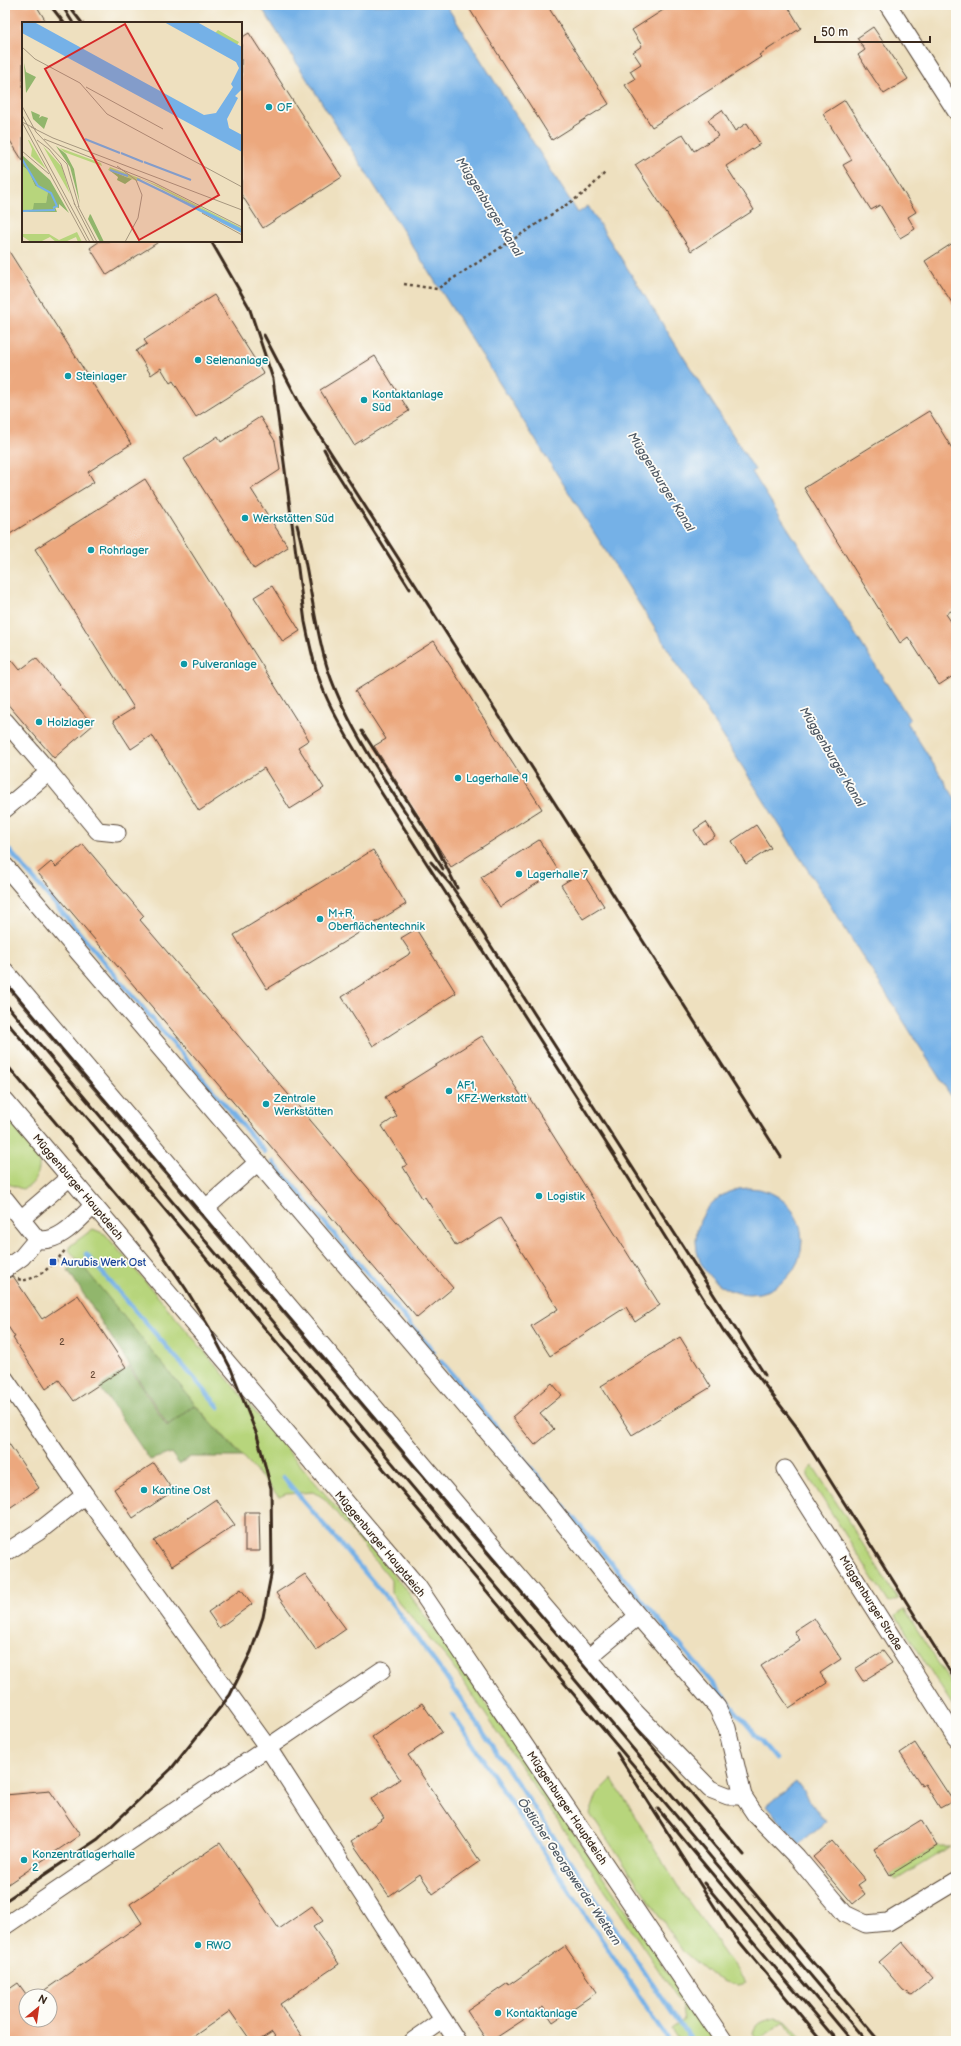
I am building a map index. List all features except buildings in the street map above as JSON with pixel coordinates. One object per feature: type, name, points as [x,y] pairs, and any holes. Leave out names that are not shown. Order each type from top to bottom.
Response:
[{"type":"street","points":[[888,5],[956,111]]},
{"type":"street","points":[[5,721],[98,831],[117,833]]},
{"type":"street","points":[[5,809],[49,772]]},
{"type":"street","points":[[5,866],[533,1485],[638,1616],[717,1707],[727,1728],[743,1796],[755,1814],[797,1857],[845,1914],[866,1924],[888,1922],[956,1881]]},
{"type":"street","points":[[5,971],[633,1710],[710,1789],[728,1796],[743,1796]]},
{"type":"street","name":"Müggenburger Hauptdeich","points":[[5,1101],[418,1587],[724,2041]]},
{"type":"street","points":[[206,1208],[258,1162]]},
{"type":"street","points":[[22,1220],[70,1178]]},
{"type":"street","points":[[5,1199],[38,1240],[44,1241],[53,1239],[63,1233],[94,1206]]},
{"type":"street","points":[[5,1216],[22,1220]]},
{"type":"street","points":[[5,1269],[22,1257],[38,1240]]},
{"type":"street","points":[[5,1379],[85,1495],[268,1748],[457,2041]]},
{"type":"street","name":"Müggenburger Straße","points":[[785,1469],[956,1738]]},
{"type":"street","points":[[5,1553],[38,1532],[85,1495]]},
{"type":"street","points":[[588,1658],[638,1616]]},
{"type":"street","points":[[5,1926],[382,1670]]},
{"type":"street","points":[[413,2041],[443,2020]]},
{"type":"path","points":[[404,284],[437,289],[586,192],[606,172]]},
{"type":"green space","points":[[5,1115],[31,1143],[39,1160],[39,1168],[35,1179],[30,1185],[22,1189],[6,1183]]},
{"type":"green space","points":[[93,1229],[105,1234],[407,1591],[455,1657],[714,2041],[679,2041],[671,2029],[684,2020],[681,2003],[450,1662],[391,1593],[391,1580],[325,1499],[314,1492],[286,1494],[279,1497],[195,1404],[69,1250],[71,1245]]},
{"type":"green space","points":[[77,1259],[195,1404],[168,1425],[68,1270]]},
{"type":"green space","points":[[129,1367],[167,1426],[195,1405],[242,1457],[190,1457],[179,1464],[171,1453],[150,1460],[100,1387]]},
{"type":"green space","points":[[813,1466],[898,1599],[889,1603],[808,1476],[808,1472]]},
{"type":"green space","points":[[904,1609],[956,1691],[956,1711],[896,1616]]},
{"type":"green space","points":[[612,1779],[679,1888],[746,1983],[739,1985],[725,1982],[712,1976],[684,1952],[590,1814],[597,1794]]},
{"type":"green space","points":[[937,1846],[951,1846],[896,1880],[890,1875]]},
{"type":"green space","points":[[775,2018],[786,2020],[805,2041],[799,2041],[785,2021],[757,2040],[753,2033],[756,2026],[761,2022]]},
{"type":"water","name":"Müggenburger Kanal","points":[[260,5],[446,5],[578,213],[588,206],[755,470],[752,472],[910,720],[907,722],[956,800],[956,1104]]},
{"type":"water","points":[[749,1188],[769,1192],[786,1204],[798,1221],[802,1241],[798,1261],[786,1278],[769,1290],[749,1294],[729,1290],[712,1278],[700,1261],[696,1241],[700,1221],[712,1204],[729,1192]]},
{"type":"water","points":[[796,1782],[825,1822],[799,1844],[767,1806]]},
{"type":"waterway","points":[[10,851],[265,1152]]},
{"type":"waterway","points":[[273,1162],[434,1352]]},
{"type":"waterway","points":[[86,1254],[219,1407]]},
{"type":"waterway","points":[[441,1361],[776,1759]]},
{"type":"waterway","points":[[283,1477],[392,1604],[446,1677],[691,2041]]},
{"type":"waterway","name":"Östlicher Georgswerder Wettern","points":[[453,1715],[669,2041]]},
{"type":"railway","points":[[50,5],[63,22]]},
{"type":"railway","points":[[68,5],[81,22]]},
{"type":"railway","points":[[63,7],[72,22]]},
{"type":"railway","points":[[212,242],[249,307],[273,379],[305,622],[318,676],[335,715],[370,775],[626,1174],[723,1330],[796,1426],[956,1681]]},
{"type":"railway","points":[[264,335],[301,406],[781,1157]]},
{"type":"railway","points":[[324,449],[335,470],[410,589]]},
{"type":"railway","points":[[297,525],[323,652],[338,696],[364,747],[443,869]]},
{"type":"railway","points":[[362,731],[435,844],[457,888]]},
{"type":"railway","points":[[431,862],[450,884],[470,913],[765,1375]]},
{"type":"railway","points":[[5,982],[744,1855]]},
{"type":"railway","points":[[5,1003],[879,2041]]},
{"type":"railway","points":[[5,1020],[866,2041]]},
{"type":"railway","points":[[5,1063],[144,1227],[186,1289],[209,1327],[231,1369],[257,1435],[271,1488],[272,1570],[263,1617],[251,1652],[230,1695],[171,1769],[98,1839],[5,1901]]},
{"type":"railway","points":[[617,1753],[728,1928],[822,2041]]},
{"type":"railway","points":[[658,1809],[852,2041]]},
{"type":"railway","points":[[704,1883],[837,2041]]},
{"type":"place","name":"OF","points":[[269,107]]},
{"type":"place","name":"Selenanlage","points":[[198,360]]},
{"type":"place","name":"Steinlager","points":[[68,376]]},
{"type":"place","name":"Kontaktanlage Süd","points":[[364,400]]},
{"type":"place","name":"Werkstätten Süd","points":[[245,518]]},
{"type":"place","name":"Rohrlager","points":[[91,550]]},
{"type":"place","name":"Pulveranlage","points":[[184,664]]},
{"type":"place","name":"Holzlager","points":[[39,722]]},
{"type":"place","name":"Lagerhalle 9","points":[[458,778]]},
{"type":"place","name":"Lagerhalle 7","points":[[519,874]]},
{"type":"place","name":"M+R, Oberflächentechnik","points":[[320,919]]},
{"type":"place","name":"AF1, KFZ-Werkstatt","points":[[449,1091]]},
{"type":"place","name":"Zentrale Werkstätten","points":[[266,1104]]},
{"type":"place","name":"Logistik","points":[[539,1196]]},
{"type":"place","name":"Aurubis Werk Ost","points":[[53,1262]]},
{"type":"place","name":"Kantine Ost","points":[[144,1490]]},
{"type":"place","name":"Konzentratlagerhalle 2","points":[[24,1860]]},
{"type":"place","name":"RWO","points":[[198,1945]]},
{"type":"place","name":"Kontaktanlage","points":[[498,2013]]}]
